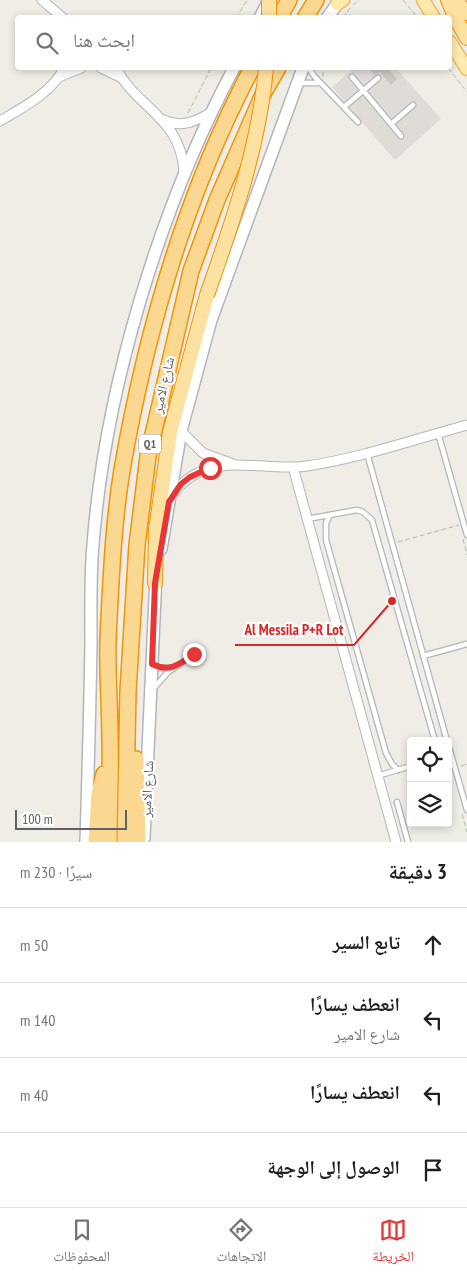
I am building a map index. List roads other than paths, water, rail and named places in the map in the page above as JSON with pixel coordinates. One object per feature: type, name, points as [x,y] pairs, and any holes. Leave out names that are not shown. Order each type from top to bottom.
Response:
[{"type":"highway","points":[[268,0],[269,15]]},
{"type":"highway","points":[[281,15],[289,0]]},
{"type":"highway","points":[[308,15],[316,0]]},
{"type":"highway","points":[[448,0],[456,22],[467,38]]},
{"type":"highway","points":[[455,0],[467,13]]},
{"type":"highway","name":"شارع الامير","points":[[109,842],[108,640],[114,540],[122,471],[154,319],[178,243],[215,146],[251,70]]},
{"type":"highway","points":[[155,583],[156,530],[170,432],[207,295],[244,185],[259,118],[266,70]]},
{"type":"highway","name":"شارع الامير","points":[[125,842],[128,691],[137,545],[148,456],[191,271],[217,200],[264,92],[277,70]]},
{"type":"highway","points":[[128,691],[135,716],[138,842]]},
{"type":"highway","points":[[96,842],[100,785],[110,759]]},
{"type":"main road","points":[[261,15],[268,0]]},
{"type":"main road","points":[[419,0],[429,9]]},
{"type":"main road","points":[[329,15],[340,1]]},
{"type":"main road","points":[[452,45],[467,69]]},
{"type":"main road","points":[[86,842],[92,547],[99,486],[124,362],[154,260],[184,172],[210,113],[233,70]]},
{"type":"main road","name":"شارع الامير","points":[[144,842],[152,690],[155,583],[181,431],[211,320],[301,70]]},
{"type":"street","points":[[42,0],[58,15]]},
{"type":"street","points":[[60,77],[63,70]]},
{"type":"street","points":[[0,121],[39,96],[60,77],[76,70]]},
{"type":"street","points":[[105,70],[122,78]]},
{"type":"street","points":[[117,70],[122,78],[161,118],[180,145],[184,172]]},
{"type":"street","points":[[161,118],[177,125],[200,120],[210,113]]},
{"type":"street","points":[[169,502],[178,488],[190,477],[210,468],[236,465],[293,467],[367,451],[467,424]]},
{"type":"street","points":[[181,431],[203,454],[236,465]]},
{"type":"street","points":[[293,467],[396,842]]},
{"type":"lane","points":[[311,70],[358,122]]},
{"type":"lane","points":[[352,78],[401,136]]},
{"type":"lane","points":[[344,107],[378,78]]},
{"type":"lane","points":[[295,87],[302,82],[321,83]]},
{"type":"lane","points":[[391,124],[414,105]]},
{"type":"lane","points":[[438,432],[467,535]]},
{"type":"lane","points":[[367,451],[447,737]]},
{"type":"lane","points":[[307,520],[357,510],[363,512],[372,520],[434,737]]},
{"type":"lane","points":[[330,515],[326,523],[326,540],[386,753],[398,770]]},
{"type":"lane","points":[[424,656],[467,644]]},
{"type":"lane","points":[[152,690],[159,680],[194,654]]},
{"type":"lane","points":[[152,664],[160,668],[170,669],[178,665]]},
{"type":"lane","points":[[452,756],[467,810]]},
{"type":"lane","points":[[377,776],[407,767]]},
{"type":"lane","points":[[397,802],[408,842]]},
{"type":"place","name":"Al Messila P+R Lot","points":[[392,601]]}]
